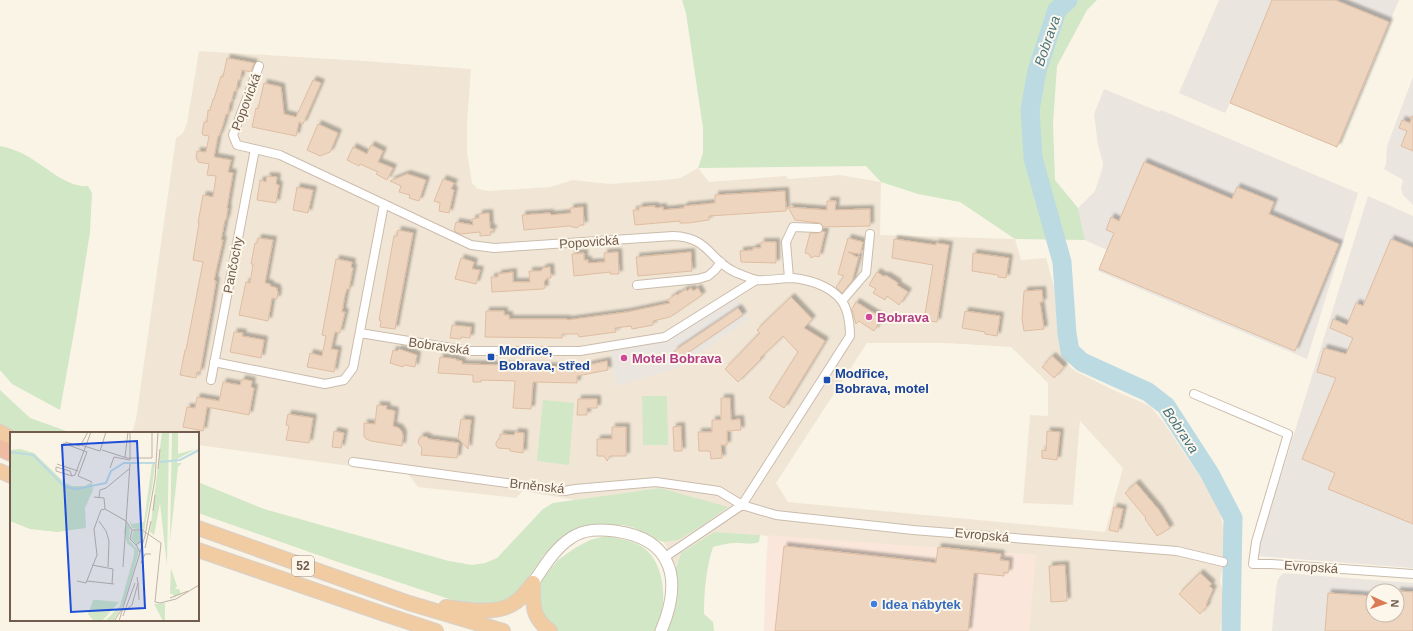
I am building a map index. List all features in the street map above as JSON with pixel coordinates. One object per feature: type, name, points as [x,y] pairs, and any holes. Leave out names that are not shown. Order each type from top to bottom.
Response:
[{"type":"highway","points":[[0,432],[10,437]]},
{"type":"highway","points":[[0,448],[10,453]]},
{"type":"highway","points":[[0,471],[10,476]]},
{"type":"highway","name":"52","points":[[199,528],[409,603],[503,631]]},
{"type":"highway","name":"52","points":[[199,550],[436,631]]},
{"type":"highway","points":[[409,603],[475,610],[495,610],[516,601],[533,583]]},
{"type":"highway","points":[[533,583],[534,610],[540,622],[550,631]]},
{"type":"highway","points":[[384,614],[417,631]]},
{"type":"street","name":"Popovická","points":[[259,66],[233,135],[237,145],[280,155],[471,245],[494,248],[680,236],[699,242],[732,271],[756,280],[789,278],[809,280],[818,283],[842,301]]},
{"type":"street","name":"Pančochy","points":[[210,380],[255,149]]},
{"type":"street","points":[[214,362],[325,384],[344,380],[353,368],[384,204]]},
{"type":"street","points":[[789,278],[786,242],[793,227],[818,228]]},
{"type":"street","points":[[665,557],[742,505],[850,336],[848,317],[842,301],[866,273],[870,234]]},
{"type":"street","points":[[637,285],[703,277],[712,273],[721,262]]},
{"type":"street","name":"Bobravská","points":[[360,333],[470,351],[580,351],[666,336],[756,280]]},
{"type":"street","name":"Evropská","points":[[1194,394],[1288,434],[1256,542],[1253,564],[1413,574]]},
{"type":"street","name":"Brněnská","points":[[353,462],[565,491],[656,482],[719,491],[742,505]]},
{"type":"street","name":"Evropská","points":[[742,505],[776,515],[905,529],[1178,551],[1223,562]]},
{"type":"street","points":[[533,583],[548,560],[564,544],[578,534],[591,530],[629,534],[654,545],[665,557],[671,572],[672,594],[669,612],[661,631]]},
{"type":"shaded area","points":[[1219,0],[1399,0],[1337,147],[1230,103],[1225,113],[1179,93]]},
{"type":"shaded area","points":[[199,51],[471,69],[467,124],[467,152],[472,183],[478,189],[489,191],[550,187],[573,180],[610,184],[664,180],[680,178],[698,168],[709,182],[786,176],[788,179],[840,175],[881,182],[880,235],[1015,239],[1021,260],[1046,258],[1054,287],[1059,343],[1068,365],[1075,371],[1111,389],[1150,406],[1164,423],[1204,483],[1206,482],[1210,488],[1220,511],[1226,544],[1220,580],[1223,592],[1223,605],[1220,631],[1029,631],[1035,555],[714,532],[681,553],[676,566],[664,542],[678,540],[702,526],[660,488],[574,500],[523,491],[516,498],[418,487],[408,474],[199,445],[199,432],[132,432],[136,419],[176,138],[183,133],[187,123]],"holes":[[[867,343],[946,343],[1011,347],[1048,383],[1048,416],[1030,415],[1023,503],[1073,505],[1080,421],[1123,468],[1105,532],[788,502],[776,483]]]},
{"type":"shaded area","points":[[1413,77],[1413,205],[1403,195],[1401,188],[1403,180],[1384,169],[1386,164],[1387,146]]},
{"type":"shaded area","points":[[1104,89],[1160,112],[1161,110],[1358,193],[1307,359],[1098,271],[1107,250],[1085,240],[1078,208],[1095,191],[1102,170],[1103,163],[1098,145],[1094,114]]},
{"type":"shaded area","points":[[1368,196],[1413,216],[1413,568],[1256,556]]},
{"type":"shaded area","points":[[736,297],[749,319],[680,367],[616,386],[610,351],[663,342]]},
{"type":"shaded area","name":"Idea nábytek","points":[[767,535],[1036,555],[1029,631],[764,631]]},
{"type":"shaded area","points":[[1283,573],[1413,583],[1413,631],[1272,631],[1278,579]]},
{"type":"green space","points":[[682,0],[1097,0],[1087,10],[1057,66],[1053,124],[1055,180],[1078,208],[1085,240],[1015,239],[960,202],[918,194],[881,182],[866,166],[698,168],[703,153],[703,128],[686,13]]},
{"type":"green space","points":[[0,146],[13,149],[25,155],[65,181],[80,186],[88,186],[92,193],[90,232],[60,410],[12,384],[0,370]]},
{"type":"green space","points":[[0,390],[30,418],[69,432],[13,432],[0,424]]},
{"type":"green space","points":[[642,396],[667,396],[668,445],[643,445]]},
{"type":"green space","points":[[543,400],[574,403],[569,465],[537,461]]},
{"type":"green space","points":[[199,482],[264,509],[449,561],[472,565],[485,563],[497,558],[543,509],[553,503],[660,488],[728,507],[702,526],[678,540],[664,542],[654,539],[635,528],[623,525],[599,525],[554,545],[543,556],[526,582],[517,592],[504,601],[485,605],[458,602],[199,513]]},
{"type":"green space","points":[[714,532],[760,535],[759,542],[751,544],[730,543],[713,547],[706,580],[704,614],[713,622],[714,631],[666,631],[677,593],[675,570],[681,553]]},
{"type":"green space","points":[[606,536],[627,540],[639,545],[646,550],[657,565],[662,583],[663,602],[655,631],[558,631],[542,618],[538,605],[540,584],[546,575],[558,560],[575,548],[590,540]]},
{"type":"building","points":[[1272,0],[1335,0],[1389,22],[1337,147],[1230,103]]},
{"type":"building","points":[[227,58],[254,63],[251,72],[242,70],[236,91],[234,91],[231,103],[230,102],[228,114],[226,114],[218,136],[214,157],[231,160],[228,172],[233,173],[226,220],[221,240],[223,240],[214,280],[216,281],[200,372],[197,372],[196,378],[180,375],[203,262],[193,260],[203,195],[213,197],[216,176],[207,175],[209,164],[198,162],[198,159],[196,159],[197,151],[206,152],[209,136],[203,135],[202,133],[204,122],[207,122],[208,110],[210,111],[221,76],[223,77]]},
{"type":"building","points":[[313,80],[321,83],[303,124],[299,122],[296,136],[252,127],[264,83],[281,87],[284,114],[296,117]]},
{"type":"building","points":[[1412,116],[1413,151],[1401,146],[1407,131],[1399,128],[1402,120],[1410,123]]},
{"type":"building","points":[[318,124],[338,133],[330,152],[320,156],[307,150]]},
{"type":"building","points":[[371,145],[383,151],[378,162],[393,168],[387,180],[376,174],[378,172],[360,164],[359,166],[347,160],[353,147],[367,154]]},
{"type":"building","points":[[1144,162],[1232,199],[1237,187],[1274,202],[1269,214],[1339,244],[1295,351],[1099,269],[1114,233],[1106,230],[1111,217],[1119,221]]},
{"type":"building","points":[[407,174],[426,180],[419,201],[409,198],[410,195],[399,192],[401,186],[390,181]]},
{"type":"building","points":[[267,176],[277,177],[276,184],[279,185],[276,203],[257,200],[260,180],[266,182]]},
{"type":"building","points":[[443,179],[454,183],[451,189],[454,190],[449,213],[439,211],[440,203],[434,201]]},
{"type":"building","points":[[297,187],[313,190],[308,213],[293,210]]},
{"type":"building","points":[[785,191],[786,211],[709,216],[709,220],[688,223],[680,223],[680,221],[635,225],[633,210],[639,210],[639,207],[663,207],[663,210],[684,208],[684,206],[715,203],[715,195]]},
{"type":"building","points":[[827,201],[836,201],[835,210],[870,209],[870,226],[823,227],[819,223],[795,220],[788,207],[827,210]]},
{"type":"building","points":[[583,207],[584,225],[580,225],[577,228],[569,226],[524,230],[522,215],[571,213],[570,208]]},
{"type":"building","points":[[489,213],[490,228],[493,229],[493,231],[490,232],[491,235],[480,236],[480,232],[461,234],[454,231],[456,222],[473,225],[472,219],[479,218],[479,214]]},
{"type":"building","points":[[398,230],[413,233],[395,329],[380,327],[381,321],[379,320],[394,236],[397,236]]},
{"type":"building","points":[[822,231],[825,232],[819,257],[815,256],[811,258],[809,254],[805,253],[810,233],[818,233]]},
{"type":"building","points":[[258,238],[273,240],[265,283],[277,288],[278,291],[277,299],[272,298],[268,321],[239,315],[246,282],[250,283],[253,264],[251,264],[255,243],[257,243]]},
{"type":"building","points":[[848,238],[863,242],[860,254],[848,252],[857,257],[859,256],[852,281],[842,293],[836,287],[844,276],[838,274]]},
{"type":"building","points":[[894,239],[936,245],[936,243],[949,245],[937,322],[924,320],[933,265],[892,258]]},
{"type":"building","points":[[1391,239],[1413,248],[1413,524],[1328,489],[1335,473],[1302,459],[1336,378],[1317,372],[1324,348],[1346,354],[1353,338],[1330,328],[1333,319],[1347,325],[1356,303],[1363,306]]},
{"type":"building","points":[[761,242],[776,242],[776,263],[741,262],[740,251],[761,248]]},
{"type":"building","points":[[618,252],[619,274],[610,274],[610,272],[574,276],[572,254],[584,253],[584,260],[588,260],[588,263],[605,262],[604,253]]},
{"type":"building","points":[[691,252],[692,271],[638,276],[636,257]]},
{"type":"building","points":[[973,253],[1009,258],[1006,278],[998,277],[998,275],[972,271]]},
{"type":"building","points":[[461,258],[474,262],[472,269],[480,270],[476,284],[455,279]]},
{"type":"building","points":[[336,259],[352,262],[351,267],[353,268],[349,289],[347,289],[345,295],[342,312],[345,312],[340,333],[335,332],[331,349],[338,350],[334,372],[307,367],[310,353],[322,356],[326,336],[322,335]]},
{"type":"building","points":[[550,267],[551,278],[547,278],[544,282],[545,288],[543,289],[492,292],[491,277],[498,277],[498,274],[513,272],[513,282],[530,282],[529,271],[541,271],[543,268]]},
{"type":"building","points":[[877,272],[898,283],[897,285],[908,292],[899,305],[887,296],[885,300],[873,293],[876,289],[869,285]]},
{"type":"building","points":[[691,288],[693,291],[698,288],[702,295],[670,317],[653,321],[653,325],[632,329],[631,326],[615,328],[616,332],[579,337],[578,334],[562,334],[562,338],[485,337],[486,311],[504,311],[504,315],[509,315],[509,319],[567,320],[627,312],[670,303],[668,300],[676,294],[677,295],[686,289],[687,291]]},
{"type":"building","points":[[1042,290],[1043,302],[1040,302],[1044,329],[1024,331],[1022,319],[1024,291]]},
{"type":"building","points":[[791,297],[812,319],[804,328],[825,341],[784,408],[769,398],[798,352],[783,336],[738,382],[725,369],[760,333],[757,330]]},
{"type":"building","points":[[856,302],[882,318],[874,331],[859,321],[856,324],[852,309]]},
{"type":"building","points":[[738,308],[743,315],[680,358],[674,351]]},
{"type":"building","points":[[965,311],[1000,316],[997,336],[985,334],[985,332],[962,328]]},
{"type":"building","points":[[452,325],[471,327],[470,338],[450,338]]},
{"type":"building","points":[[234,332],[243,333],[242,336],[264,340],[261,358],[230,352]]},
{"type":"building","points":[[399,349],[417,355],[415,367],[405,365],[403,367],[390,363],[393,350],[397,351]]},
{"type":"building","points":[[1052,356],[1064,367],[1054,378],[1042,367]]},
{"type":"building","points":[[440,357],[456,359],[462,361],[462,364],[588,368],[588,365],[607,361],[608,370],[577,376],[577,383],[533,382],[531,409],[513,408],[515,381],[481,380],[481,382],[473,382],[473,375],[438,373]]},
{"type":"building","points":[[242,379],[252,381],[251,387],[254,388],[249,415],[207,407],[203,431],[183,427],[187,407],[195,408],[197,397],[219,401],[223,382],[240,385]]},
{"type":"building","points":[[721,398],[730,398],[731,420],[740,419],[741,430],[727,431],[727,445],[721,445],[722,458],[711,459],[710,451],[699,451],[698,432],[712,432],[712,420],[721,420]]},
{"type":"building","points":[[578,399],[597,399],[597,408],[587,408],[587,415],[577,415]]},
{"type":"building","points":[[377,405],[387,406],[386,409],[395,411],[393,426],[399,428],[402,432],[402,446],[371,441],[366,439],[364,436],[364,423],[375,424]]},
{"type":"building","points":[[288,414],[313,418],[309,443],[286,440],[289,426],[286,425]]},
{"type":"building","points":[[461,419],[471,420],[468,449],[458,438]]},
{"type":"building","points":[[681,426],[682,451],[674,451],[673,427]]},
{"type":"building","points":[[612,427],[626,427],[626,456],[610,456],[607,461],[604,456],[597,456],[597,439],[612,439]]},
{"type":"building","points":[[334,431],[344,433],[341,448],[332,447]]},
{"type":"building","points":[[1047,431],[1060,432],[1057,460],[1042,458],[1042,450],[1046,451]]},
{"type":"building","points":[[515,432],[524,433],[523,453],[510,451],[510,449],[498,448],[496,442],[500,438],[500,434],[514,435]]},
{"type":"building","points":[[422,436],[429,439],[459,443],[457,458],[421,455],[422,448],[418,443],[419,438]]},
{"type":"building","points":[[1136,483],[1159,510],[1170,528],[1157,536],[1145,519],[1146,518],[1125,493]]},
{"type":"building","points":[[1114,507],[1123,509],[1118,532],[1109,530]]},
{"type":"building","name":"Idea nábytek","points":[[784,546],[936,563],[938,547],[1001,554],[1000,560],[1009,561],[1009,564],[1008,573],[1004,572],[1004,576],[974,573],[968,631],[775,631]]},
{"type":"building","points":[[1065,565],[1067,601],[1051,602],[1049,566]]},
{"type":"building","points":[[1200,573],[1212,584],[1209,586],[1213,589],[1206,605],[1207,606],[1200,614],[1179,594]]},
{"type":"building","points":[[1405,592],[1413,592],[1413,631],[1325,631],[1328,593],[1365,595],[1365,623],[1405,623]]},
{"type":"waterway","name":"Bobrava","points":[[1068,0],[1057,10],[1037,71],[1030,110],[1033,158],[1062,262],[1067,334],[1070,351],[1082,362],[1148,392],[1166,406],[1210,474],[1233,518],[1231,631]]},
{"type":"place","name":"Bobrava","points":[[869,317]]},
{"type":"place","name":"Modřice, Bobrava, střed","points":[[491,357]]},
{"type":"place","name":"Motel Bobrava","points":[[624,358]]},
{"type":"place","name":"Modřice, Bobrava, motel","points":[[827,380]]},
{"type":"place","name":"Idea nábytek","points":[[874,604]]}]
